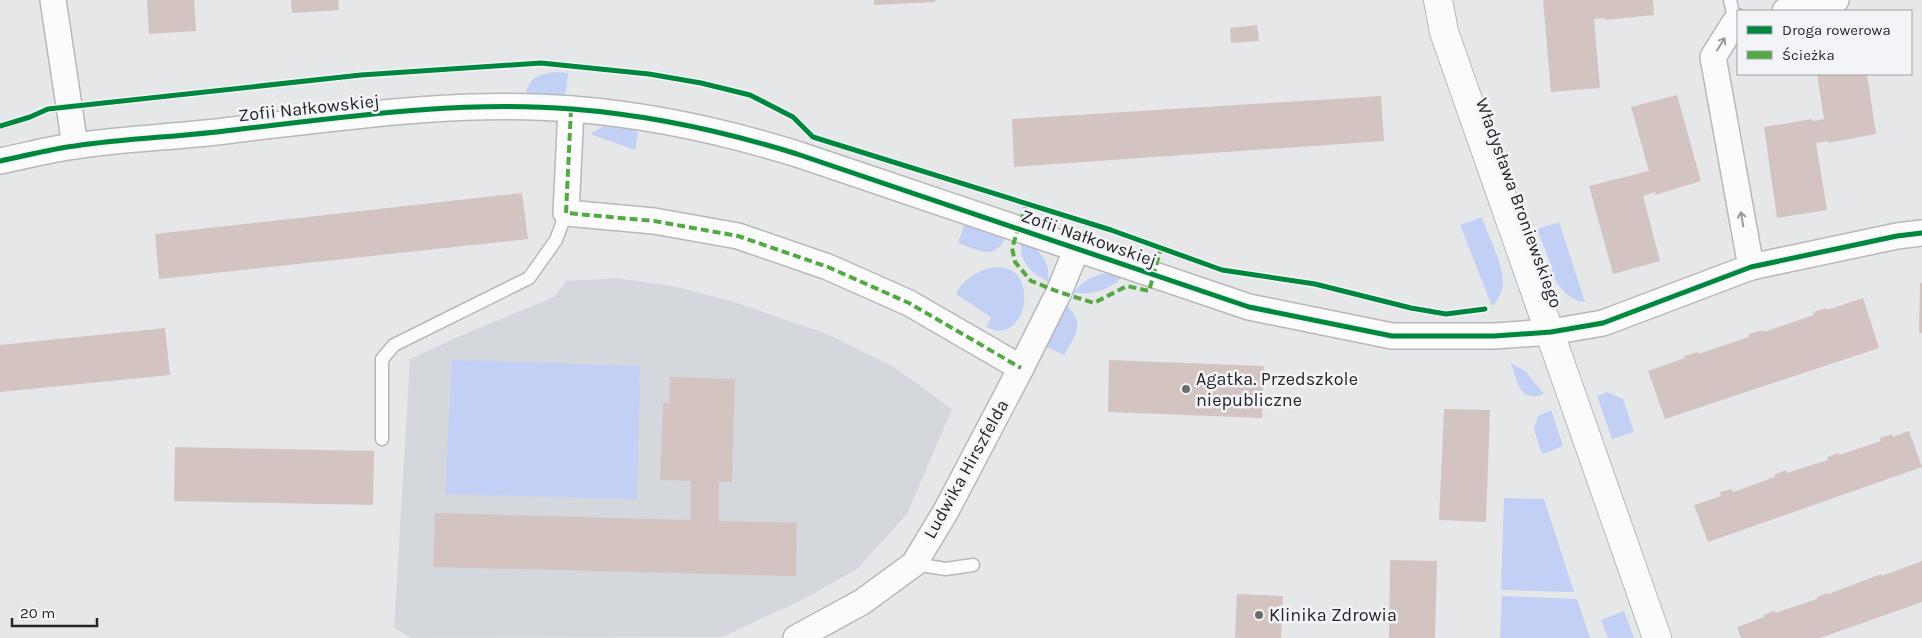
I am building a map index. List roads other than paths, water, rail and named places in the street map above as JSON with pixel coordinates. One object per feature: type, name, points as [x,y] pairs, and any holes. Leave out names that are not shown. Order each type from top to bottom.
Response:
[{"type":"street","points":[[53,0],[75,146]]},
{"type":"street","name":"Władysława Broniewskiego","points":[[1438,0],[1444,32],[1657,638]]},
{"type":"street","points":[[1791,10],[1836,0]]},
{"type":"street","points":[[1735,15],[1714,57],[1751,267]]},
{"type":"street","name":"Zofii Nałkowskiej","points":[[0,161],[75,146],[458,108],[518,107],[571,109],[659,118],[750,140],[1249,307],[1392,336],[1494,336],[1551,332],[1603,323],[1751,267],[1897,236],[1922,233]]},
{"type":"street","points":[[571,109],[566,213],[654,221],[738,236],[828,266],[909,303],[1021,368]]},
{"type":"street","name":"Ludwika Hirszfelda","points":[[796,638],[862,602],[914,564],[946,511],[1021,368],[1077,248]]},
{"type":"lane","points":[[382,439],[382,359],[394,345],[529,278],[556,240],[566,213]]},
{"type":"lane","points":[[914,564],[946,569],[973,565]]},
{"type":"place","name":"Agatka. Przedszkole niepubliczne","points":[[1186,389]]},
{"type":"place","name":"Klinika Zdrowia","points":[[1259,615]]}]
